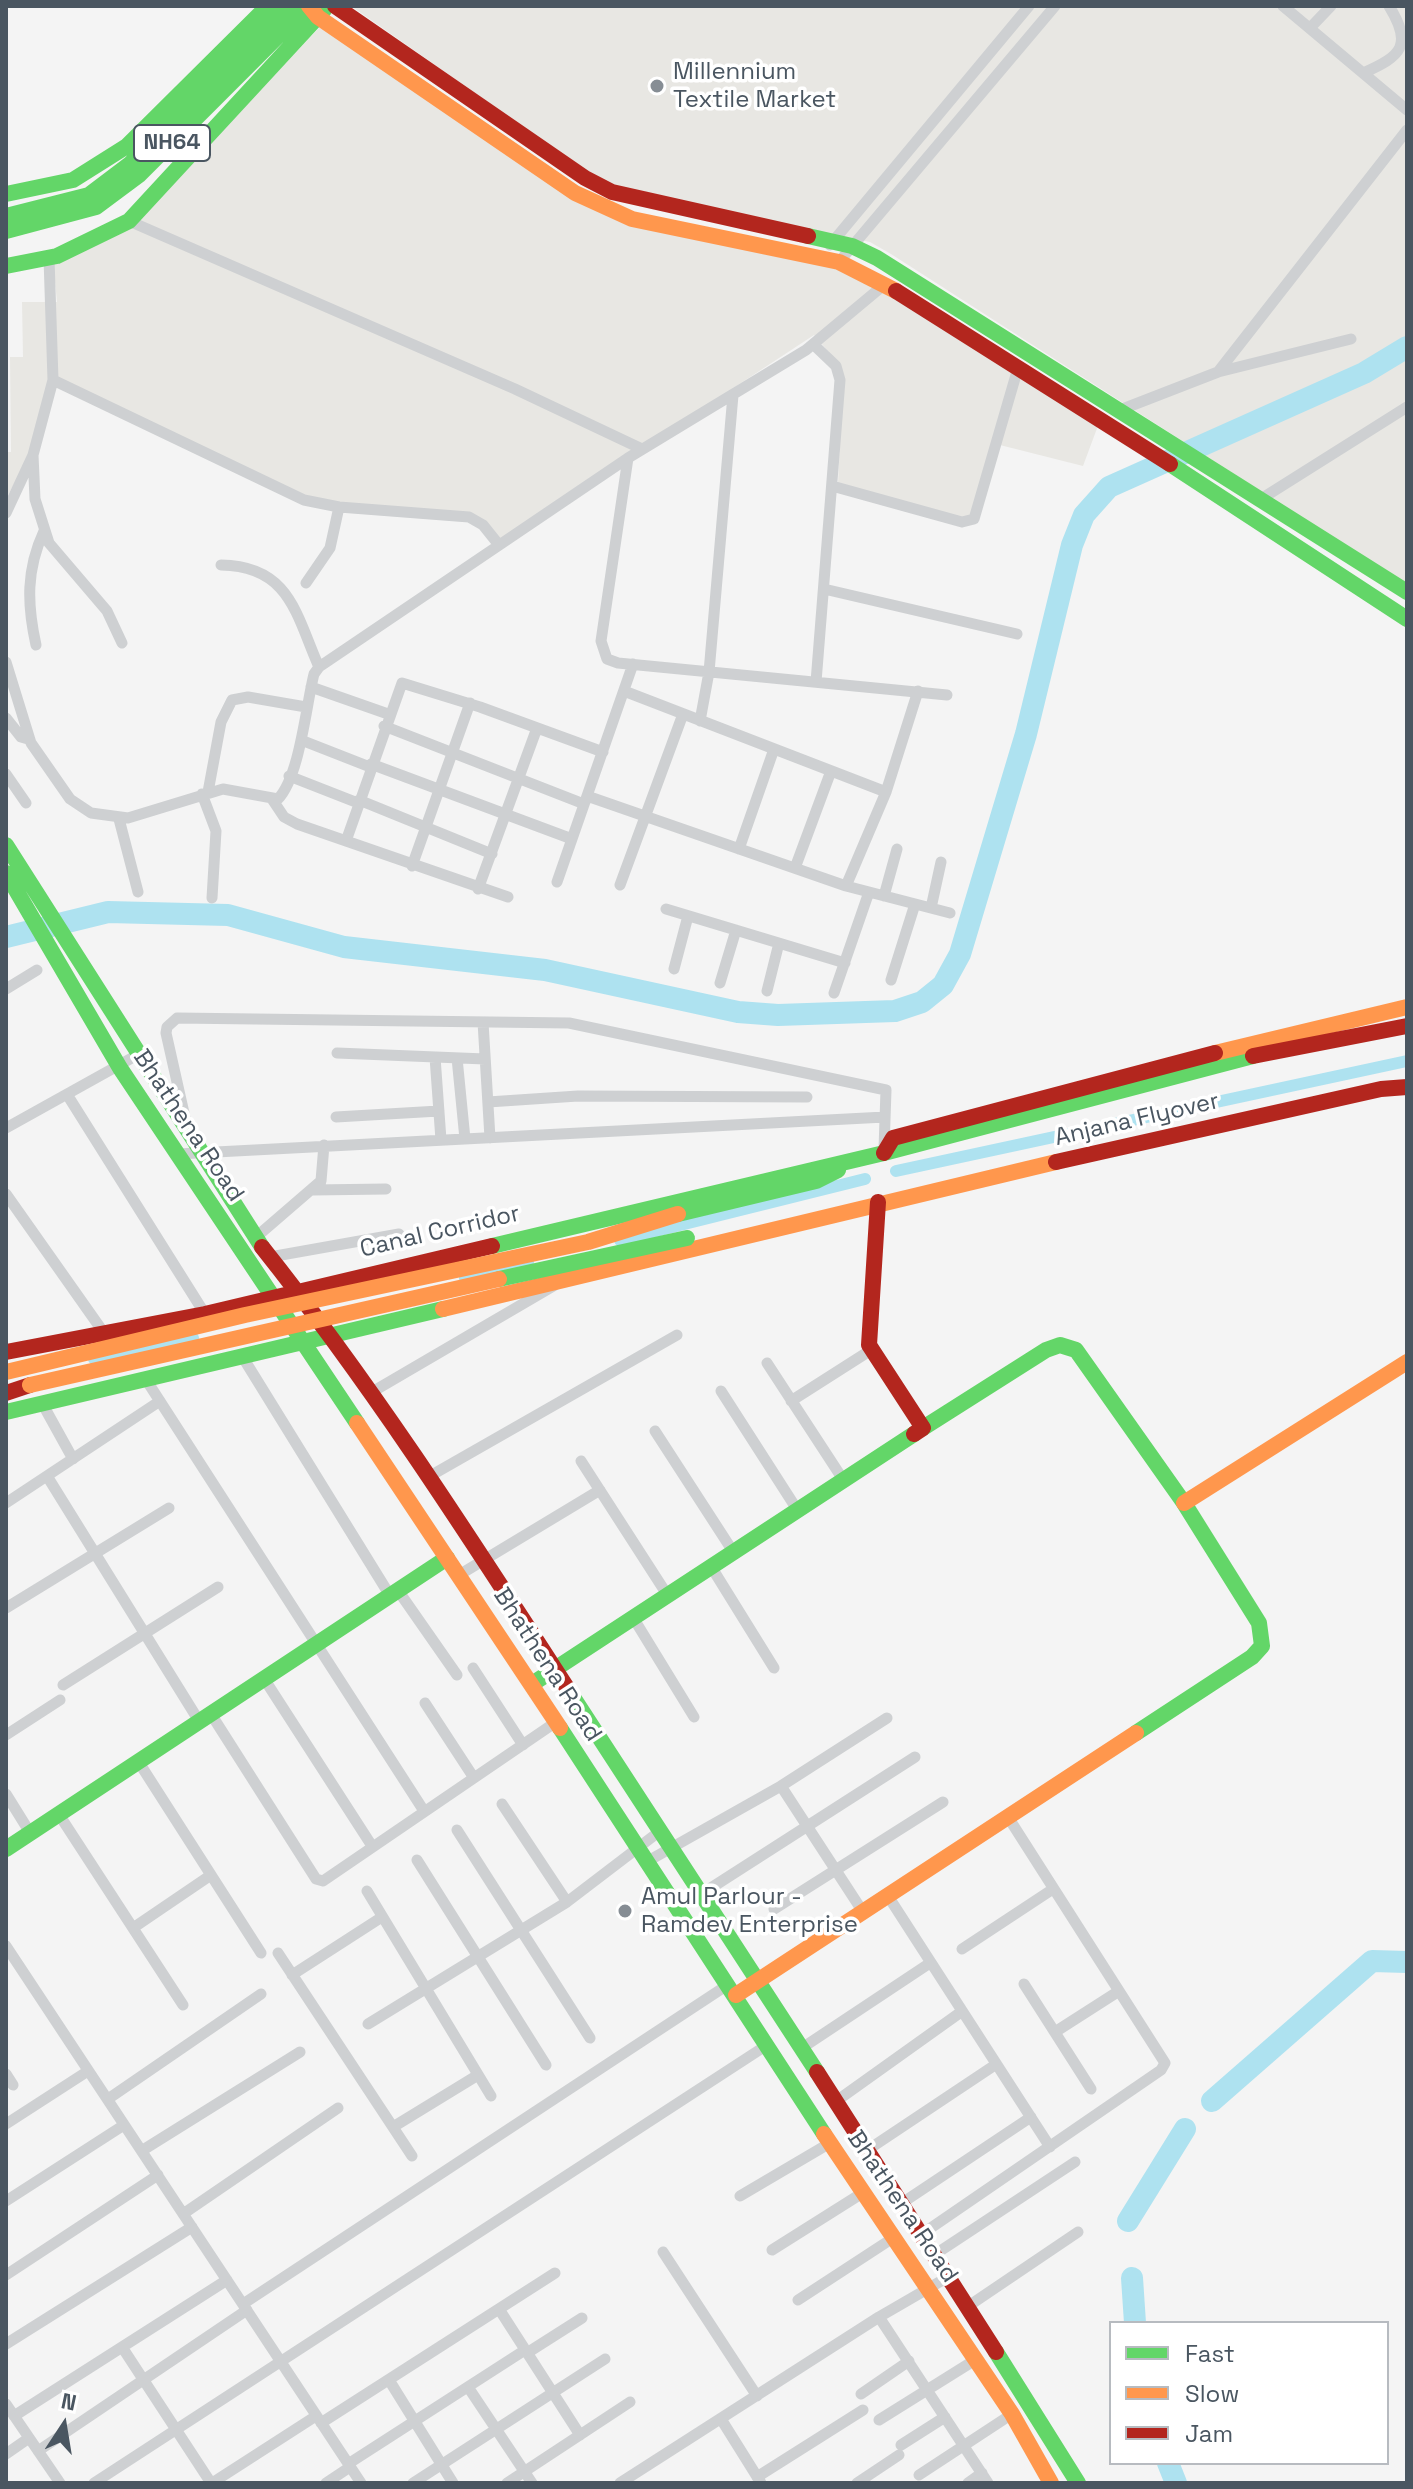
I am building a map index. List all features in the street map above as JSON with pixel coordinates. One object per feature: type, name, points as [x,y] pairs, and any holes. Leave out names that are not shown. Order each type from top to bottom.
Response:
[{"type":"main road","points":[[6,194],[73,180],[127,146],[268,6]]},
{"type":"main road","name":"NH64","points":[[6,216],[89,195],[130,164],[287,6]]},
{"type":"main road","points":[[335,6],[585,178],[612,192],[832,241],[877,258],[1407,592]]},
{"type":"main road","points":[[6,266],[49,258],[129,221],[316,9],[575,193],[603,208],[632,219],[839,262],[885,284],[1203,485],[1407,619]]},
{"type":"main road","name":"NH64","points":[[6,231],[58,220],[96,207],[139,175],[316,9]]},
{"type":"main road","points":[[6,845],[11,872]]},
{"type":"main road","name":"Bhathena Road","points":[[11,872],[120,1068],[532,1684],[830,2143],[1012,2414],[1051,2483]]},
{"type":"main road","name":"Bhathena Road","points":[[11,872],[100,992],[255,1238],[333,1336],[430,1476],[922,2234],[1078,2483]]},
{"type":"main road","points":[[884,1153],[893,1138],[1101,1081],[1407,1007]]},
{"type":"main road","name":"Anjana Flyover","points":[[884,1153],[1255,1056],[1407,1026]]},
{"type":"main road","name":"Anjana Flyover","points":[[860,1207],[1381,1089],[1407,1087]]},
{"type":"main road","name":"Canal Corridor","points":[[7,1351],[205,1314],[884,1153]]},
{"type":"main road","points":[[6,1372],[245,1315],[588,1242],[678,1214],[816,1181],[859,1159]]},
{"type":"main road","points":[[878,1202],[869,1327],[871,1350],[923,1428]]},
{"type":"main road","points":[[6,1393],[256,1331],[823,1207],[860,1207]]},
{"type":"main road","points":[[6,1412],[333,1336],[860,1207]]},
{"type":"main road","points":[[532,1684],[923,1428],[1046,1350],[1060,1345],[1076,1350],[1184,1503],[1259,1623],[1262,1646],[1252,1657],[757,1981],[733,1990]]},
{"type":"main road","points":[[1184,1503],[1407,1362]]},
{"type":"main road","points":[[6,1849],[314,1642],[447,1558]]},
{"type":"street","points":[[819,258],[1029,6]]},
{"type":"street","points":[[839,262],[1055,6]]},
{"type":"street","points":[[1283,6],[1407,110]]},
{"type":"street","points":[[1310,28],[1331,6]]},
{"type":"street","points":[[1363,73],[1401,53],[1406,42],[1407,31],[1389,6]]},
{"type":"street","points":[[1218,372],[1407,130]]},
{"type":"street","points":[[129,221],[515,389],[642,449]]},
{"type":"street","points":[[6,513],[33,455],[53,380],[49,258]]},
{"type":"street","points":[[6,662],[28,739],[70,799],[97,815],[119,819],[205,793],[239,790],[272,799],[283,795],[301,740],[306,707],[319,667],[628,458],[814,345],[885,284]]},
{"type":"street","points":[[1124,413],[1218,372],[1351,339]]},
{"type":"street","points":[[814,345],[836,366],[840,380],[816,682]]},
{"type":"street","points":[[832,486],[962,522],[974,519],[1018,368]]},
{"type":"street","points":[[53,380],[277,490],[339,507],[469,517],[483,525],[499,545]]},
{"type":"street","points":[[700,721],[709,672],[733,395]]},
{"type":"street","points":[[1261,499],[1407,407]]},
{"type":"street","points":[[33,455],[35,499],[49,543],[107,611],[122,643]]},
{"type":"street","points":[[628,458],[601,641],[607,659],[947,695]]},
{"type":"street","points":[[306,583],[330,548],[339,507]]},
{"type":"street","points":[[36,645],[28,610],[29,578],[44,531]]},
{"type":"street","points":[[221,565],[247,568],[281,586],[319,667]]},
{"type":"street","points":[[824,589],[1017,634]]},
{"type":"street","points":[[557,882],[633,664]]},
{"type":"street","points":[[346,841],[398,685],[407,682],[603,752]]},
{"type":"street","points":[[311,687],[388,714]]},
{"type":"street","points":[[624,691],[886,792]]},
{"type":"street","points":[[846,886],[886,792],[918,691]]},
{"type":"street","points":[[212,898],[216,831],[205,793],[221,722],[232,700],[248,697],[306,707]]},
{"type":"street","points":[[412,866],[470,703]]},
{"type":"street","points":[[620,885],[683,714]]},
{"type":"street","points":[[6,718],[16,732],[28,739]]},
{"type":"street","points":[[384,726],[520,779],[647,816],[846,886],[950,913]]},
{"type":"street","points":[[478,889],[537,728]]},
{"type":"street","points":[[301,740],[572,839]]},
{"type":"street","points":[[739,849],[774,749]]},
{"type":"street","points":[[795,868],[831,771]]},
{"type":"street","points":[[6,774],[26,803]]},
{"type":"street","points":[[289,776],[492,854]]},
{"type":"street","points":[[272,799],[289,820],[412,866],[508,897]]},
{"type":"street","points":[[119,819],[138,892]]},
{"type":"street","points":[[884,896],[897,849]]},
{"type":"street","points":[[931,908],[941,862]]},
{"type":"street","points":[[834,993],[869,892]]},
{"type":"street","points":[[891,980],[915,904]]},
{"type":"street","points":[[666,909],[845,963]]},
{"type":"street","points":[[674,969],[688,916]]},
{"type":"street","points":[[720,983],[736,930]]},
{"type":"street","points":[[767,991],[779,943]]},
{"type":"street","points":[[6,989],[37,970]]},
{"type":"street","points":[[189,1134],[166,1033],[167,1027],[177,1018],[483,1022],[582,1025],[886,1090],[884,1153]]},
{"type":"street","points":[[483,1022],[490,1138]]},
{"type":"street","points":[[337,1053],[485,1059]]},
{"type":"street","points":[[6,1128],[120,1068],[139,1054]]},
{"type":"street","points":[[435,1057],[441,1140]]},
{"type":"street","points":[[457,1058],[465,1139]]},
{"type":"street","points":[[68,1096],[205,1314]]},
{"type":"street","points":[[488,1102],[578,1096],[807,1097]]},
{"type":"street","points":[[336,1117],[439,1111]]},
{"type":"street","points":[[178,1154],[199,1150],[885,1117]]},
{"type":"street","points":[[255,1238],[313,1190],[323,1176],[324,1145]]},
{"type":"street","points":[[313,1190],[386,1189]]},
{"type":"street","points":[[6,1194],[104,1333]]},
{"type":"street","points":[[270,1257],[399,1234]]},
{"type":"street","points":[[372,1392],[566,1279]]},
{"type":"street","points":[[430,1476],[677,1335]]},
{"type":"street","points":[[791,1401],[871,1350]]},
{"type":"street","points":[[242,1356],[393,1591],[457,1675]]},
{"type":"street","points":[[767,1363],[844,1481]]},
{"type":"street","points":[[145,1378],[424,1811]]},
{"type":"street","points":[[721,1391],[798,1511]]},
{"type":"street","points":[[6,1503],[160,1401]]},
{"type":"street","points":[[42,1403],[73,1459]]},
{"type":"street","points":[[655,1431],[734,1553]]},
{"type":"street","points":[[581,1461],[668,1596]]},
{"type":"street","points":[[47,1476],[144,1632],[316,1879],[327,1879],[556,1722]]},
{"type":"street","points":[[459,1575],[600,1490]]},
{"type":"street","points":[[6,1608],[169,1508]]},
{"type":"street","points":[[712,1568],[774,1668]]},
{"type":"street","points":[[63,1685],[218,1587]]},
{"type":"street","points":[[634,1619],[694,1717]]},
{"type":"street","points":[[473,1668],[523,1745]]},
{"type":"street","points":[[263,1677],[372,1846]]},
{"type":"street","points":[[6,1735],[60,1700]]},
{"type":"street","points":[[425,1703],[474,1778]]},
{"type":"street","points":[[368,2024],[643,1854],[669,1846],[781,1786],[887,1718]]},
{"type":"street","points":[[700,1895],[915,1757]]},
{"type":"street","points":[[138,1761],[261,1953]]},
{"type":"street","points":[[781,1786],[863,1912]]},
{"type":"street","points":[[6,1794],[29,1831]]},
{"type":"street","points":[[774,1909],[943,1802]]},
{"type":"street","points":[[502,1804],[567,1902]]},
{"type":"street","points":[[58,1813],[183,2005]]},
{"type":"street","points":[[922,2234],[1161,2070],[1165,2063],[1008,1817]]},
{"type":"street","points":[[457,1830],[590,2038]]},
{"type":"street","points":[[643,1854],[660,1831]]},
{"type":"street","points":[[417,1860],[546,2065]]},
{"type":"street","points":[[133,1928],[211,1875]]},
{"type":"street","points":[[962,1949],[1053,1889]]},
{"type":"street","points":[[367,1891],[491,2096]]},
{"type":"street","points":[[888,1896],[1050,2147]]},
{"type":"street","points":[[292,1975],[382,1917]]},
{"type":"street","points":[[6,1946],[361,2483]]},
{"type":"street","points":[[278,1953],[412,2156]]},
{"type":"street","points":[[802,2048],[930,1963]]},
{"type":"street","points":[[1024,1984],[1091,2089]]},
{"type":"street","points":[[38,2451],[245,2307],[733,1990]]},
{"type":"street","points":[[1055,2032],[1119,1991]]},
{"type":"street","points":[[108,2099],[261,1994]]},
{"type":"street","points":[[835,2102],[961,2012]]},
{"type":"street","points":[[94,2483],[767,2045]]},
{"type":"street","points":[[143,2150],[300,2052]]},
{"type":"street","points":[[866,2151],[995,2065]]},
{"type":"street","points":[[6,2124],[88,2071]]},
{"type":"street","points":[[393,2127],[478,2075]]},
{"type":"street","points":[[183,2214],[338,2108]]},
{"type":"street","points":[[902,2203],[1031,2117]]},
{"type":"street","points":[[6,2201],[124,2125]]},
{"type":"street","points":[[740,2196],[830,2143]]},
{"type":"street","points":[[934,2255],[1075,2162]]},
{"type":"street","points":[[6,2275],[158,2175]]},
{"type":"street","points":[[772,2250],[864,2192]]},
{"type":"street","points":[[6,2344],[192,2227]]},
{"type":"street","points":[[967,2307],[1078,2232]]},
{"type":"street","points":[[798,2300],[893,2238]]},
{"type":"street","points":[[663,2252],[757,2396]]},
{"type":"street","points":[[122,2347],[212,2483],[389,2380],[555,2273]]},
{"type":"street","points":[[620,2483],[879,2317],[948,2277]]},
{"type":"street","points":[[14,2416],[227,2280]]},
{"type":"street","points":[[499,2309],[580,2435]]},
{"type":"street","points":[[879,2317],[985,2478],[968,2483]]},
{"type":"street","points":[[326,2483],[415,2421],[582,2318]]},
{"type":"street","points":[[413,2483],[605,2359]]},
{"type":"street","points":[[879,2420],[975,2360]]},
{"type":"street","points":[[861,2394],[909,2361]]},
{"type":"street","points":[[389,2380],[453,2483]]},
{"type":"street","points":[[468,2387],[532,2483]]},
{"type":"street","points":[[507,2483],[630,2402]]},
{"type":"street","points":[[6,2404],[60,2483]]},
{"type":"street","points":[[721,2419],[759,2480],[863,2410]]},
{"type":"street","points":[[919,2475],[1012,2414]]},
{"type":"street","points":[[857,2483],[945,2417]]},
{"type":"street","points":[[6,2454],[29,2438]]},
{"type":"shaded area","points":[[351,6],[1407,6],[1407,585],[870,242],[612,189]]},
{"type":"shaded area","points":[[321,26],[602,209],[837,264],[1099,423],[1083,466],[996,444],[976,512],[967,519],[838,484],[843,379],[840,365],[814,335],[501,541],[484,522],[304,497],[51,380],[30,454],[6,499],[6,452],[11,452],[10,357],[23,357],[22,302],[57,302],[53,260],[129,227]]},
{"type":"waterway","points":[[6,937],[108,912],[228,915],[344,947],[545,970],[738,1012],[778,1015],[895,1011],[922,1002],[943,985],[960,954],[1026,734],[1072,545],[1084,515],[1109,487],[1364,373],[1407,347]]},
{"type":"waterway","points":[[896,1171],[1407,1061]]},
{"type":"waterway","points":[[620,1240],[865,1179]]},
{"type":"waterway","points":[[465,1278],[528,1262]]},
{"type":"waterway","points":[[94,1359],[193,1338]]},
{"type":"waterway","points":[[1212,2101],[1372,1961],[1407,1962]]},
{"type":"waterway","points":[[1128,2221],[1185,2129]]},
{"type":"waterway","points":[[1132,2278],[1135,2321]]},
{"type":"waterway","points":[[1169,2465],[1176,2483]]},
{"type":"traffic: fast","points":[[6,194],[73,180],[127,146],[268,6]]},
{"type":"traffic: fast","points":[[6,216],[89,195],[130,164],[287,6]]},
{"type":"traffic: fast","points":[[6,231],[96,207],[139,175],[308,6]]},
{"type":"traffic: fast","points":[[6,266],[57,256],[129,221],[324,10]]},
{"type":"traffic: fast","points":[[808,236],[852,246],[877,258],[1407,592]]},
{"type":"traffic: fast","points":[[1170,464],[1407,619]]},
{"type":"traffic: fast","points":[[6,845],[262,1247]]},
{"type":"traffic: fast","points":[[6,873],[120,1068],[357,1423]]},
{"type":"traffic: fast","points":[[492,1246],[884,1153],[1253,1056]]},
{"type":"traffic: fast","points":[[678,1214],[816,1181],[838,1170]]},
{"type":"traffic: fast","points":[[499,1279],[687,1238]]},
{"type":"traffic: fast","points":[[6,1412],[443,1309]]},
{"type":"traffic: fast","points":[[923,1428],[1046,1350],[1060,1345],[1076,1350],[1184,1503],[1259,1623],[1262,1646],[1252,1657],[1136,1733]]},
{"type":"traffic: fast","points":[[532,1684],[914,1434]]},
{"type":"traffic: fast","points":[[6,1849],[447,1558]]},
{"type":"traffic: fast","points":[[571,1694],[817,2072]]},
{"type":"traffic: fast","points":[[560,1728],[824,2134]]},
{"type":"traffic: fast","points":[[996,2352],[1078,2483]]},
{"type":"traffic: slow","points":[[309,6],[318,17],[575,193],[632,219],[839,262],[896,291]]},
{"type":"traffic: slow","points":[[1215,1053],[1407,1007]]},
{"type":"traffic: slow","points":[[443,1309],[1056,1162]]},
{"type":"traffic: slow","points":[[6,1372],[245,1315],[588,1242],[678,1214]]},
{"type":"traffic: slow","points":[[30,1385],[499,1279]]},
{"type":"traffic: slow","points":[[1184,1503],[1407,1362]]},
{"type":"traffic: slow","points":[[357,1423],[560,1728]]},
{"type":"traffic: slow","points":[[736,1995],[1136,1733]]},
{"type":"traffic: slow","points":[[824,2134],[1012,2414],[1051,2483]]},
{"type":"traffic: jam","points":[[335,6],[585,178],[612,192],[808,236]]},
{"type":"traffic: jam","points":[[896,291],[1170,464]]},
{"type":"traffic: jam","points":[[1253,1056],[1407,1026]]},
{"type":"traffic: jam","points":[[884,1153],[893,1138],[1215,1053]]},
{"type":"traffic: jam","points":[[1056,1162],[1381,1089],[1407,1087]]},
{"type":"traffic: jam","points":[[878,1202],[869,1345],[923,1428],[914,1434]]},
{"type":"traffic: jam","points":[[6,1352],[205,1314],[492,1246]]},
{"type":"traffic: jam","points":[[262,1247],[383,1410],[571,1694]]},
{"type":"traffic: jam","points":[[6,1393],[30,1385]]},
{"type":"traffic: jam","points":[[817,2072],[996,2352]]},
{"type":"place","name":"Millennium Textile Market","points":[[657,86]]},
{"type":"place","name":"Amul Parlour - Ramdev Enterprise","points":[[625,1911]]}]
